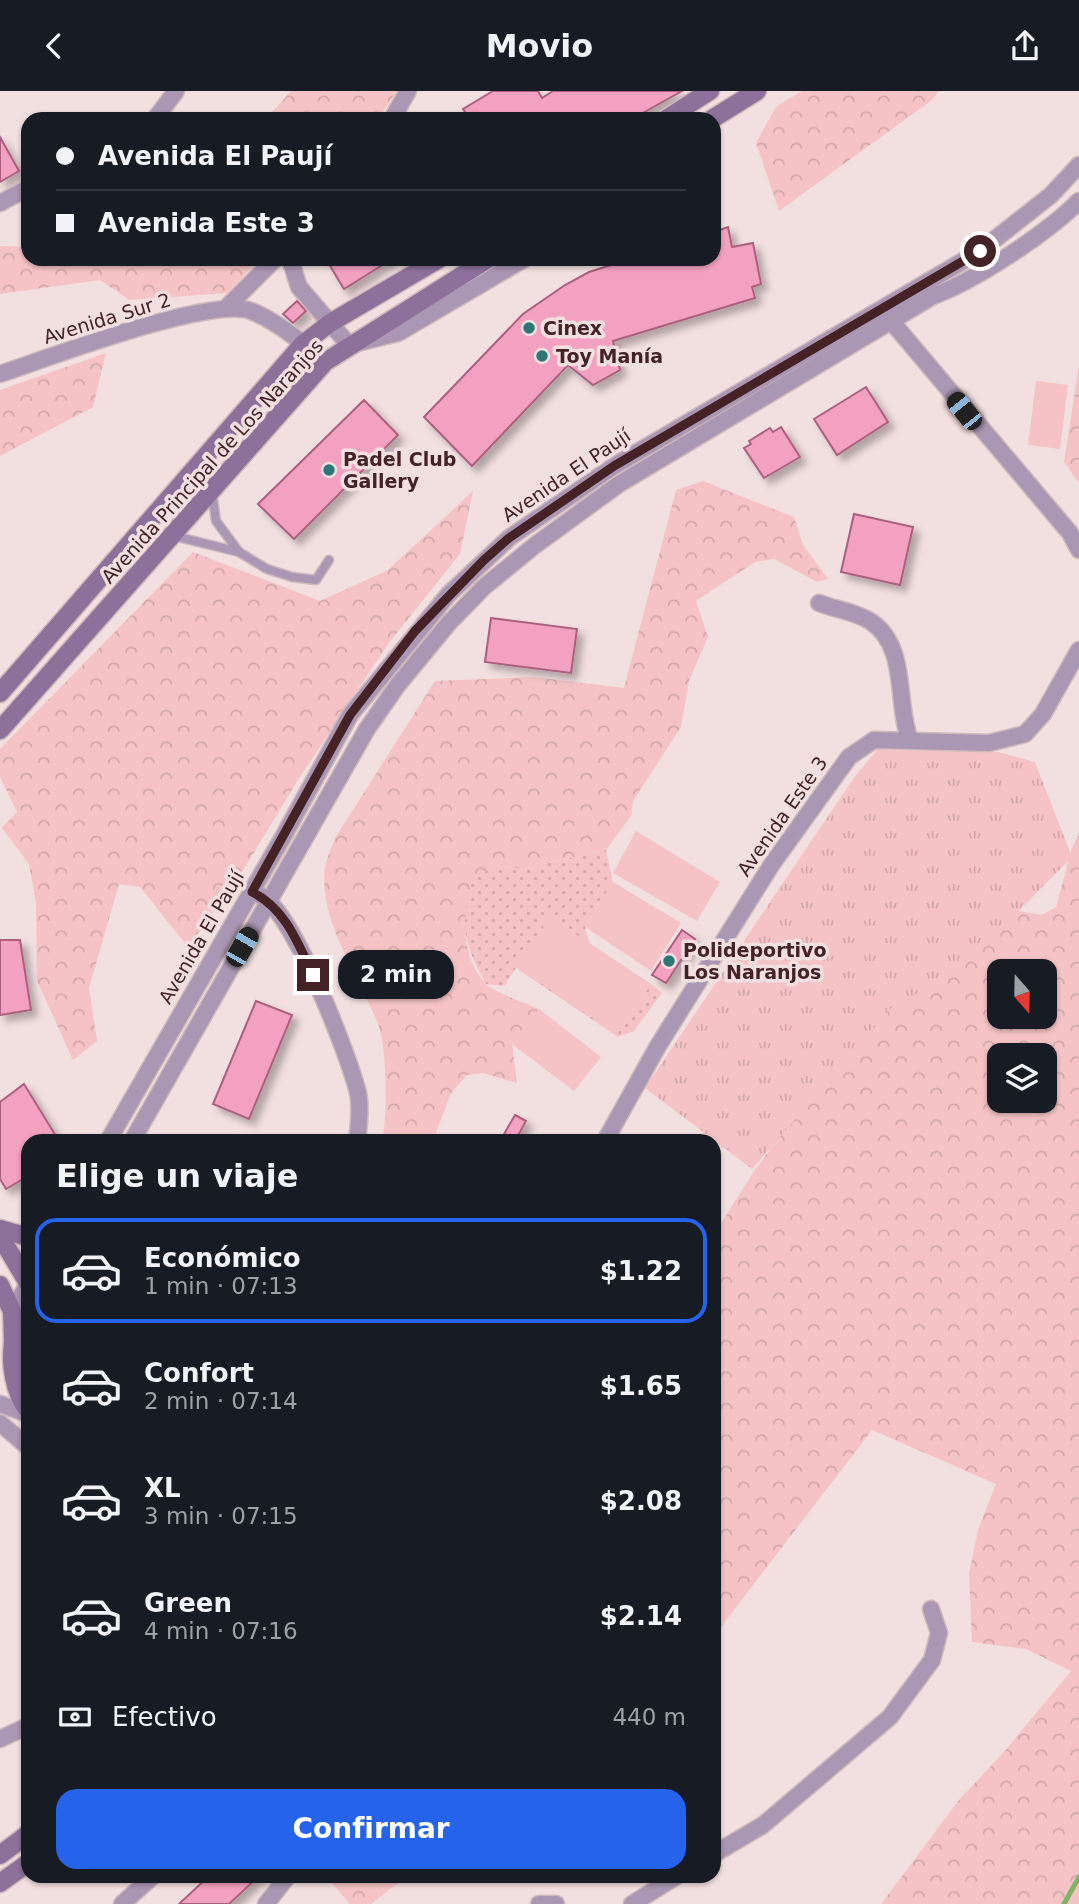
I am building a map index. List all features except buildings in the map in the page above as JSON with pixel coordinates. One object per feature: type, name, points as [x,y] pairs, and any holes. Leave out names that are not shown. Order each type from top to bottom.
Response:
[{"type":"main road","points":[[677,112],[710,91]]},
{"type":"main road","points":[[721,113],[757,91]]},
{"type":"main road","name":"Avenida Principal de Los Naranjos","points":[[0,693],[303,344],[330,323],[427,266]]},
{"type":"main road","name":"Avenida Principal de Los Naranjos","points":[[0,730],[326,362],[477,266]]},
{"type":"main road","points":[[0,1230],[21,1235]]},
{"type":"main road","points":[[0,1236],[21,1272]]},
{"type":"main road","points":[[0,1285],[12,1311],[13,1345],[21,1398]]},
{"type":"main road","points":[[0,1855],[21,1839]]},
{"type":"main road","points":[[0,1883],[21,1868]]},
{"type":"street","points":[[160,112],[176,91]]},
{"type":"street","points":[[396,112],[408,91]]},
{"type":"street","name":"Avenida El Paují","points":[[112,1134],[252,892],[350,715],[415,631],[484,560],[509,538],[614,466],[745,392],[881,308],[939,277],[1004,235],[1051,195],[1079,165]]},
{"type":"street","points":[[0,202],[21,192]]},
{"type":"street","name":"Avenida El Paují","points":[[136,1134],[382,707],[432,642],[484,587],[553,531],[619,484],[1031,239],[1079,201]]},
{"type":"street","points":[[228,306],[268,266]]},
{"type":"street","points":[[292,266],[299,287],[349,345],[398,333],[512,266]]},
{"type":"street","points":[[228,306],[250,311],[303,344],[326,362]]},
{"type":"street","name":"Avenida Sur 2","points":[[0,374],[167,320],[228,306]]},
{"type":"street","points":[[881,308],[1070,533],[1079,550]]},
{"type":"street","points":[[819,603],[869,620],[884,634],[895,651],[904,724],[910,740]]},
{"type":"street","name":"Avenida Este 3","points":[[609,1134],[658,1046],[772,864],[849,757],[874,740],[910,740],[941,744],[989,743],[1025,734],[1043,714],[1079,650]]},
{"type":"street","points":[[252,892],[269,900],[298,941],[354,1081],[359,1103],[357,1134]]},
{"type":"street","points":[[12,1311],[21,1296]]},
{"type":"street","points":[[0,1404],[21,1410]]},
{"type":"street","points":[[0,1423],[21,1441]]},
{"type":"street","points":[[721,1850],[764,1825],[890,1717],[932,1660],[939,1633],[931,1609]]},
{"type":"street","points":[[0,1739],[21,1729]]},
{"type":"street","points":[[122,1904],[145,1883]]},
{"type":"street","points":[[266,1904],[282,1883]]},
{"type":"street","points":[[632,1904],[666,1883]]},
{"type":"street","points":[[539,1904],[556,1904]]},
{"type":"lane","points":[[212,492],[216,521],[239,552]]},
{"type":"lane","points":[[174,536],[239,552],[267,569],[316,580],[329,560]]},
{"type":"green space","points":[[291,91],[397,91],[383,112],[272,112]]},
{"type":"green space","points":[[802,91],[939,91],[932,100],[779,211],[756,143],[776,107]]},
{"type":"green space","points":[[0,246],[21,247],[21,266],[253,266],[227,293],[129,300],[100,280],[0,294]]},
{"type":"green space","points":[[106,353],[93,407],[0,456],[0,390]]},
{"type":"green space","points":[[1079,365],[1079,483],[1064,462]]},
{"type":"green space","points":[[1036,381],[1068,385],[1060,449],[1028,445]]},
{"type":"green space","points":[[703,481],[794,517],[803,545],[828,579],[817,582],[774,559],[755,562],[696,601],[708,637],[689,681],[681,727],[633,801],[631,816],[606,850],[521,869],[495,865],[472,880],[465,933],[467,947],[477,972],[485,983],[495,990],[539,1009],[512,1044],[517,1083],[483,1073],[467,1075],[451,1093],[436,1134],[383,1134],[386,1082],[381,1035],[342,948],[328,908],[326,864],[335,838],[435,681],[534,677],[624,688],[676,490]]},
{"type":"green space","points":[[473,491],[460,554],[388,644],[298,780],[242,872],[188,947],[140,887],[119,884],[89,988],[97,1041],[73,1060],[37,981],[36,903],[29,864],[2,828],[17,812],[0,777],[0,749],[193,552],[320,601],[388,570]]},
{"type":"green space","points":[[877,750],[998,752],[1035,762],[1072,857],[958,972],[893,1006],[752,1169],[721,1146],[721,1134],[706,1134],[645,1088],[853,779]]},
{"type":"green space","points":[[636,831],[720,882],[697,921],[613,873]]},
{"type":"green space","points":[[1079,834],[1079,1904],[881,1904],[959,1800],[1003,1753],[1071,1671],[1026,1649],[972,1642],[969,1573],[978,1530],[996,1484],[872,1430],[721,1627],[721,1223],[753,1173],[824,1075],[856,1018],[1013,910],[1042,915],[1056,907],[1072,848]]},
{"type":"green space","points":[[606,850],[613,882],[585,927],[590,944],[550,917],[617,1034],[651,984],[662,993],[634,1031],[618,1037],[516,968],[504,986],[486,984],[468,945],[465,923],[472,880],[495,865],[521,869]]},
{"type":"green space","points":[[613,882],[681,923],[651,971],[585,927]]},
{"type":"green space","points":[[550,917],[651,984],[617,1034],[517,967]]},
{"type":"green space","points":[[539,1009],[601,1057],[574,1091],[512,1044]]},
{"type":"green space","points":[[332,1883],[398,1883],[371,1904],[350,1904]]},
{"type":"waterway","points":[[1064,1904],[1079,1877]]},
{"type":"place","name":"Cinex","points":[[529,328]]},
{"type":"place","name":"Toy Manía","points":[[542,356]]},
{"type":"place","name":"Padel Club Gallery","points":[[329,470]]},
{"type":"place","name":"Polideportivo Los Naranjos","points":[[669,961]]},
{"type":"route","points":[[313,975],[298,941],[269,900],[252,892],[350,715],[432,612],[509,538],[614,466],[745,392],[862,318],[939,277],[980,251]]}]
